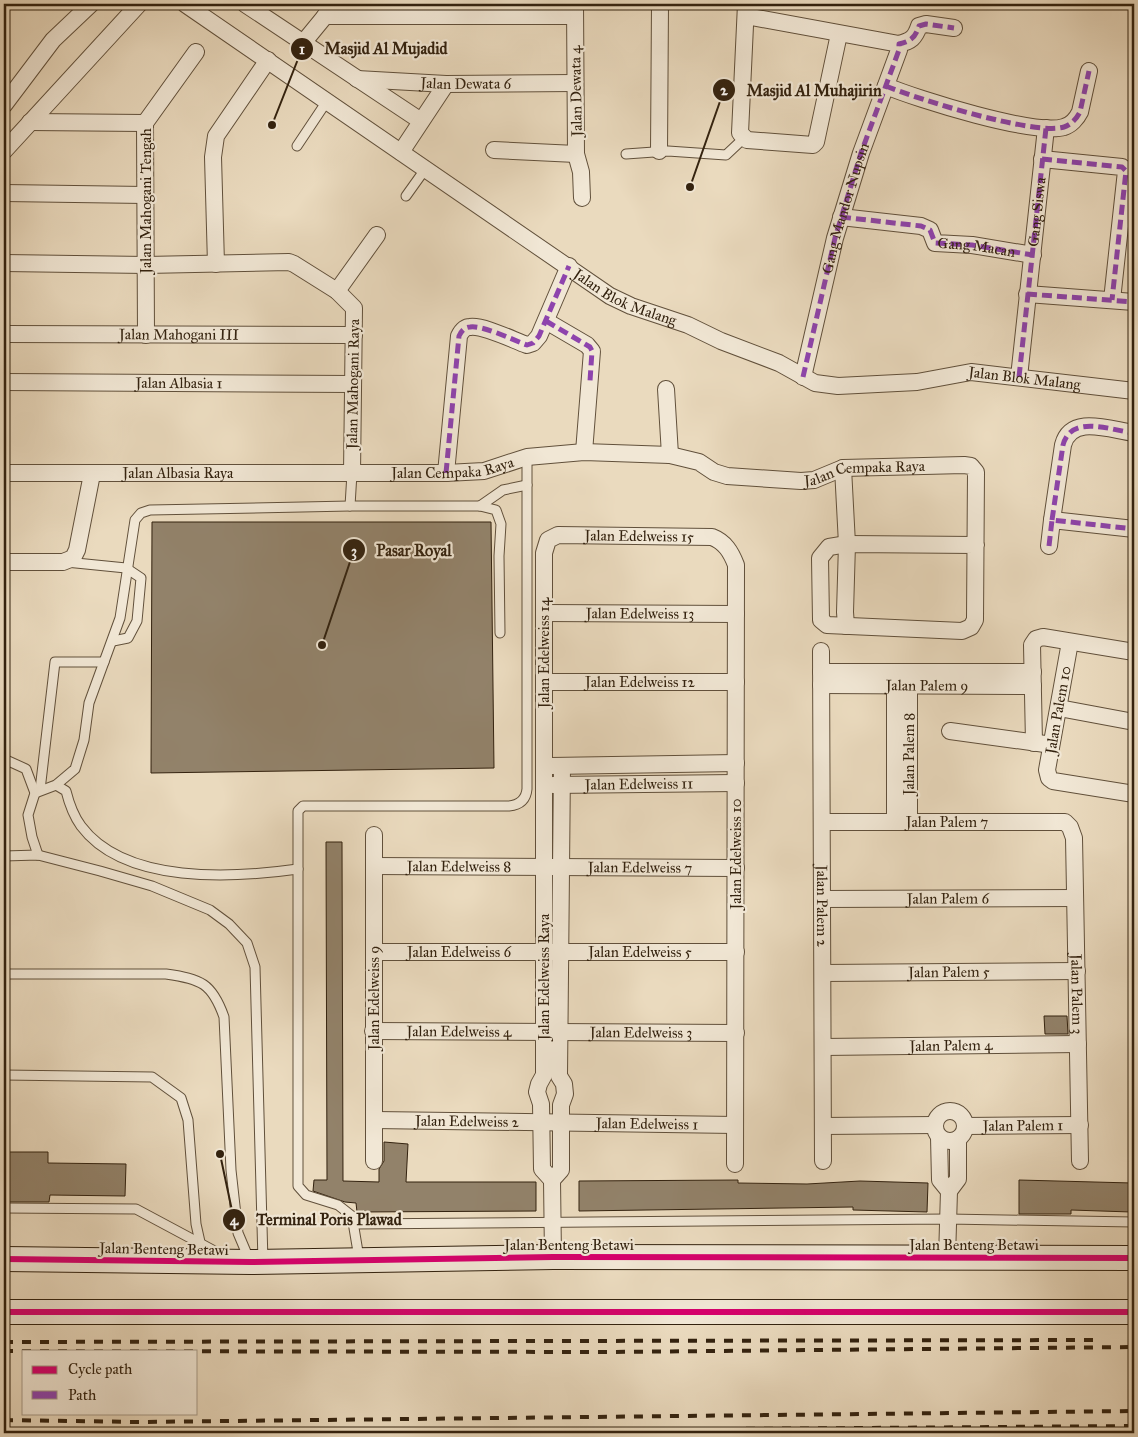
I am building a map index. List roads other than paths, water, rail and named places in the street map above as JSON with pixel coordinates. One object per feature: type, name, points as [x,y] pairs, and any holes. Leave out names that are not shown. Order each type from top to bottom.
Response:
[{"type":"main road","name":"Jalan Benteng Betawi","points":[[4,1259],[249,1262],[553,1257],[1134,1258]]},
{"type":"main road","points":[[4,1312],[1134,1312]]},
{"type":"street","points":[[4,105],[53,40],[91,4]]},
{"type":"street","points":[[4,151],[139,4]]},
{"type":"street","name":"Jalan Blok Malang","points":[[185,4],[569,266],[610,296],[631,306],[688,325],[721,341],[779,363],[815,383],[838,386],[934,380],[971,372],[1134,391]]},
{"type":"street","points":[[245,4],[421,122]]},
{"type":"street","points":[[659,151],[660,4]]},
{"type":"street","points":[[303,43],[330,10],[575,10]]},
{"type":"street","name":"Jalan Dewata 4","points":[[494,150],[576,154],[575,10]]},
{"type":"street","points":[[839,34],[816,142],[813,145],[742,136],[746,10],[839,34],[899,44],[910,42],[916,35],[919,26],[926,24],[954,28]]},
{"type":"street","name":"Gang Mandor Nupsin","points":[[803,377],[842,217],[861,153],[899,50],[899,44]]},
{"type":"street","name":"Jalan Mahogani Tengah","points":[[146,335],[145,123],[196,52]]},
{"type":"street","points":[[216,264],[213,157],[216,136],[268,60]]},
{"type":"street","points":[[886,86],[938,105],[1046,128],[1064,127],[1077,118],[1088,71]]},
{"type":"street","name":"Jalan Dewata 6","points":[[357,79],[446,84],[575,83]]},
{"type":"street","points":[[401,152],[446,84]]},
{"type":"street","points":[[30,122],[145,123]]},
{"type":"street","name":"Gang Siswa","points":[[1018,377],[1046,128]]},
{"type":"street","points":[[576,154],[581,172],[582,198]]},
{"type":"street","points":[[1042,159],[1122,167],[1126,171],[1112,300]]},
{"type":"street","points":[[4,193],[145,195]]},
{"type":"street","name":"Gang Macan","points":[[842,217],[921,226],[930,230],[936,243],[972,245],[1033,255]]},
{"type":"street","points":[[4,263],[146,265],[289,262],[341,295],[377,235]]},
{"type":"street","points":[[446,473],[458,336],[462,330],[470,327],[480,328],[527,345],[533,343],[546,322],[569,266]]},
{"type":"street","points":[[1027,294],[1134,302]]},
{"type":"street","name":"Jalan Mahogani Raya","points":[[341,295],[355,311],[352,472]]},
{"type":"street","points":[[546,322],[591,349],[584,452]]},
{"type":"street","name":"Jalan Mahogani III","points":[[4,334],[354,334]]},
{"type":"street","name":"Jalan Albasia 1","points":[[4,382],[353,384]]},
{"type":"street","points":[[666,389],[670,455]]},
{"type":"street","points":[[1048,546],[1064,445],[1071,429],[1080,426],[1134,433]]},
{"type":"street","name":"Jalan Cempaka Raya","points":[[352,472],[446,473],[484,471],[527,457],[584,452],[670,455],[699,462],[727,476],[801,481],[820,478],[844,468],[971,466],[976,472],[975,620],[971,628],[962,631],[827,625],[821,620],[820,558],[829,547],[847,544]]},
{"type":"street","points":[[844,468],[847,544],[846,626]]},
{"type":"street","name":"Jalan Albasia Raya","points":[[4,474],[352,472]]},
{"type":"street","points":[[4,562],[64,562],[73,558],[77,550],[92,474]]},
{"type":"street","points":[[1052,520],[1134,529]]},
{"type":"street","name":"Jalan Edelweiss 15","points":[[548,540],[558,535],[712,536],[720,540],[726,547]]},
{"type":"street","name":"Jalan Edelweiss 14","points":[[544,767],[544,553],[548,540]]},
{"type":"street","points":[[847,544],[976,545]]},
{"type":"street","name":"Jalan Edelweiss 10","points":[[726,547],[736,565],[736,1164]]},
{"type":"street","name":"Jalan Edelweiss 13","points":[[545,613],[736,614]]},
{"type":"street","name":"Jalan Palem 10","points":[[1034,743],[1032,645],[1036,639],[1043,638],[1070,642],[1047,770],[1049,778],[1053,781],[1134,794]]},
{"type":"street","points":[[1070,642],[1134,652]]},
{"type":"street","name":"Jalan Palem 2","points":[[821,651],[823,1161]]},
{"type":"street","name":"Jalan Palem 9","points":[[821,679],[1033,678]]},
{"type":"street","name":"Jalan Palem 9","points":[[821,679],[902,685],[1033,678]]},
{"type":"street","name":"Jalan Edelweiss 12","points":[[544,682],[736,682]]},
{"type":"street","name":"Jalan Palem 8","points":[[902,685],[902,822]]},
{"type":"street","points":[[1058,708],[1134,722]]},
{"type":"street","points":[[950,731],[1052,745]]},
{"type":"street","name":"Jalan Edelweiss 11","points":[[544,767],[736,763]]},
{"type":"street","name":"Jalan Edelweiss Raya","points":[[552,1180],[542,1169],[541,1104],[537,1092],[544,1075],[552,1032],[562,952],[562,766]]},
{"type":"street","name":"Jalan Edelweiss Raya","points":[[544,767],[545,952],[552,1032],[559,1076],[564,1084],[565,1094],[561,1105],[561,1170],[552,1180],[553,1257]]},
{"type":"street","name":"Jalan Edelweiss 11","points":[[544,785],[736,783]]},
{"type":"street","name":"Jalan Palem 7","points":[[822,822],[1065,822],[1070,827]]},
{"type":"street","name":"Jalan Palem 3","points":[[1070,827],[1074,838],[1080,1161]]},
{"type":"street","name":"Jalan Edelweiss 9","points":[[374,835],[374,1161]]},
{"type":"street","name":"Jalan Edelweiss 8","points":[[374,866],[544,867]]},
{"type":"street","name":"Jalan Edelweiss 7","points":[[544,867],[736,868]]},
{"type":"street","name":"Jalan Palem 6","points":[[822,898],[1075,898]]},
{"type":"street","name":"Jalan Edelweiss 6","points":[[374,952],[545,952]]},
{"type":"street","name":"Jalan Edelweiss 5","points":[[545,952],[736,952]]},
{"type":"street","name":"Jalan Palem 5","points":[[823,973],[1077,971]]},
{"type":"street","name":"Jalan Edelweiss 4","points":[[374,1031],[552,1032]]},
{"type":"street","name":"Jalan Edelweiss 3","points":[[552,1032],[736,1033]]},
{"type":"street","name":"Jalan Palem 4","points":[[823,1047],[1078,1044]]},
{"type":"street","points":[[948,1258],[949,1191],[958,1179],[963,1118],[958,1112],[950,1110],[942,1112],[936,1117],[940,1180],[949,1191]]},
{"type":"street","name":"Jalan Edelweiss 2","points":[[375,1120],[561,1122]]},
{"type":"street","name":"Jalan Edelweiss 1","points":[[561,1122],[735,1125]]},
{"type":"street","name":"Jalan Palem 1","points":[[961,1132],[1080,1125]]},
{"type":"street","points":[[823,1126],[936,1131],[951,1141],[961,1132]]},
{"type":"lane","points":[[297,146],[327,101]]},
{"type":"lane","points":[[626,154],[659,151],[726,155],[742,136]]},
{"type":"lane","points":[[406,196],[426,168]]},
{"type":"lane","points":[[359,1260],[352,1216],[338,1205],[310,1197],[298,1186],[298,811],[303,806],[509,806],[521,802],[524,798],[527,792],[527,457]]},
{"type":"lane","points":[[350,506],[352,472]]},
{"type":"lane","points":[[480,506],[503,490],[527,485]]},
{"type":"lane","points":[[37,792],[56,785],[75,769],[84,740],[89,703],[113,641],[125,596],[126,568],[135,520],[141,513],[150,510],[350,506],[480,506],[496,510],[500,516],[500,633]]},
{"type":"lane","points":[[64,562],[126,568],[141,578],[137,621],[128,638],[113,641]]},
{"type":"lane","points":[[38,855],[28,815],[37,792],[56,662],[104,662]]},
{"type":"lane","points":[[4,759],[26,769],[37,792]]},
{"type":"lane","points":[[56,785],[66,791],[71,808],[81,826],[96,841],[131,862],[154,868],[216,876],[262,874],[298,869]]},
{"type":"lane","points":[[4,856],[38,855],[152,886],[210,910],[229,924],[247,943],[255,967],[249,1262]]},
{"type":"lane","points":[[4,974],[166,974],[192,978],[209,986],[217,998],[224,1017],[230,1170],[238,1233],[249,1262]]},
{"type":"lane","points":[[4,1075],[152,1077],[181,1098],[188,1120],[196,1224],[200,1242]]},
{"type":"lane","points":[[4,1208],[136,1209],[200,1242],[249,1262]]},
{"type":"lane","name":"Jalan Benteng Betawi","points":[[354,1224],[948,1219],[1134,1222]]},
{"type":"railway","points":[[4,1342],[1102,1340]]},
{"type":"railway","points":[[198,1351],[606,1352],[1134,1347]]},
{"type":"railway","points":[[4,1351],[22,1351]]},
{"type":"railway","points":[[4,1420],[137,1422],[1134,1411]]},
{"type":"railway","points":[[188,1433],[1134,1426]]},
{"type":"place","name":"Masjid Al Mujadid","points":[[272,125]]},
{"type":"place","name":"Masjid Al Muhajirin","points":[[690,187]]},
{"type":"place","name":"Pasar Royal","points":[[322,645]]},
{"type":"place","name":"Terminal Poris Plawad","points":[[220,1154]]}]
